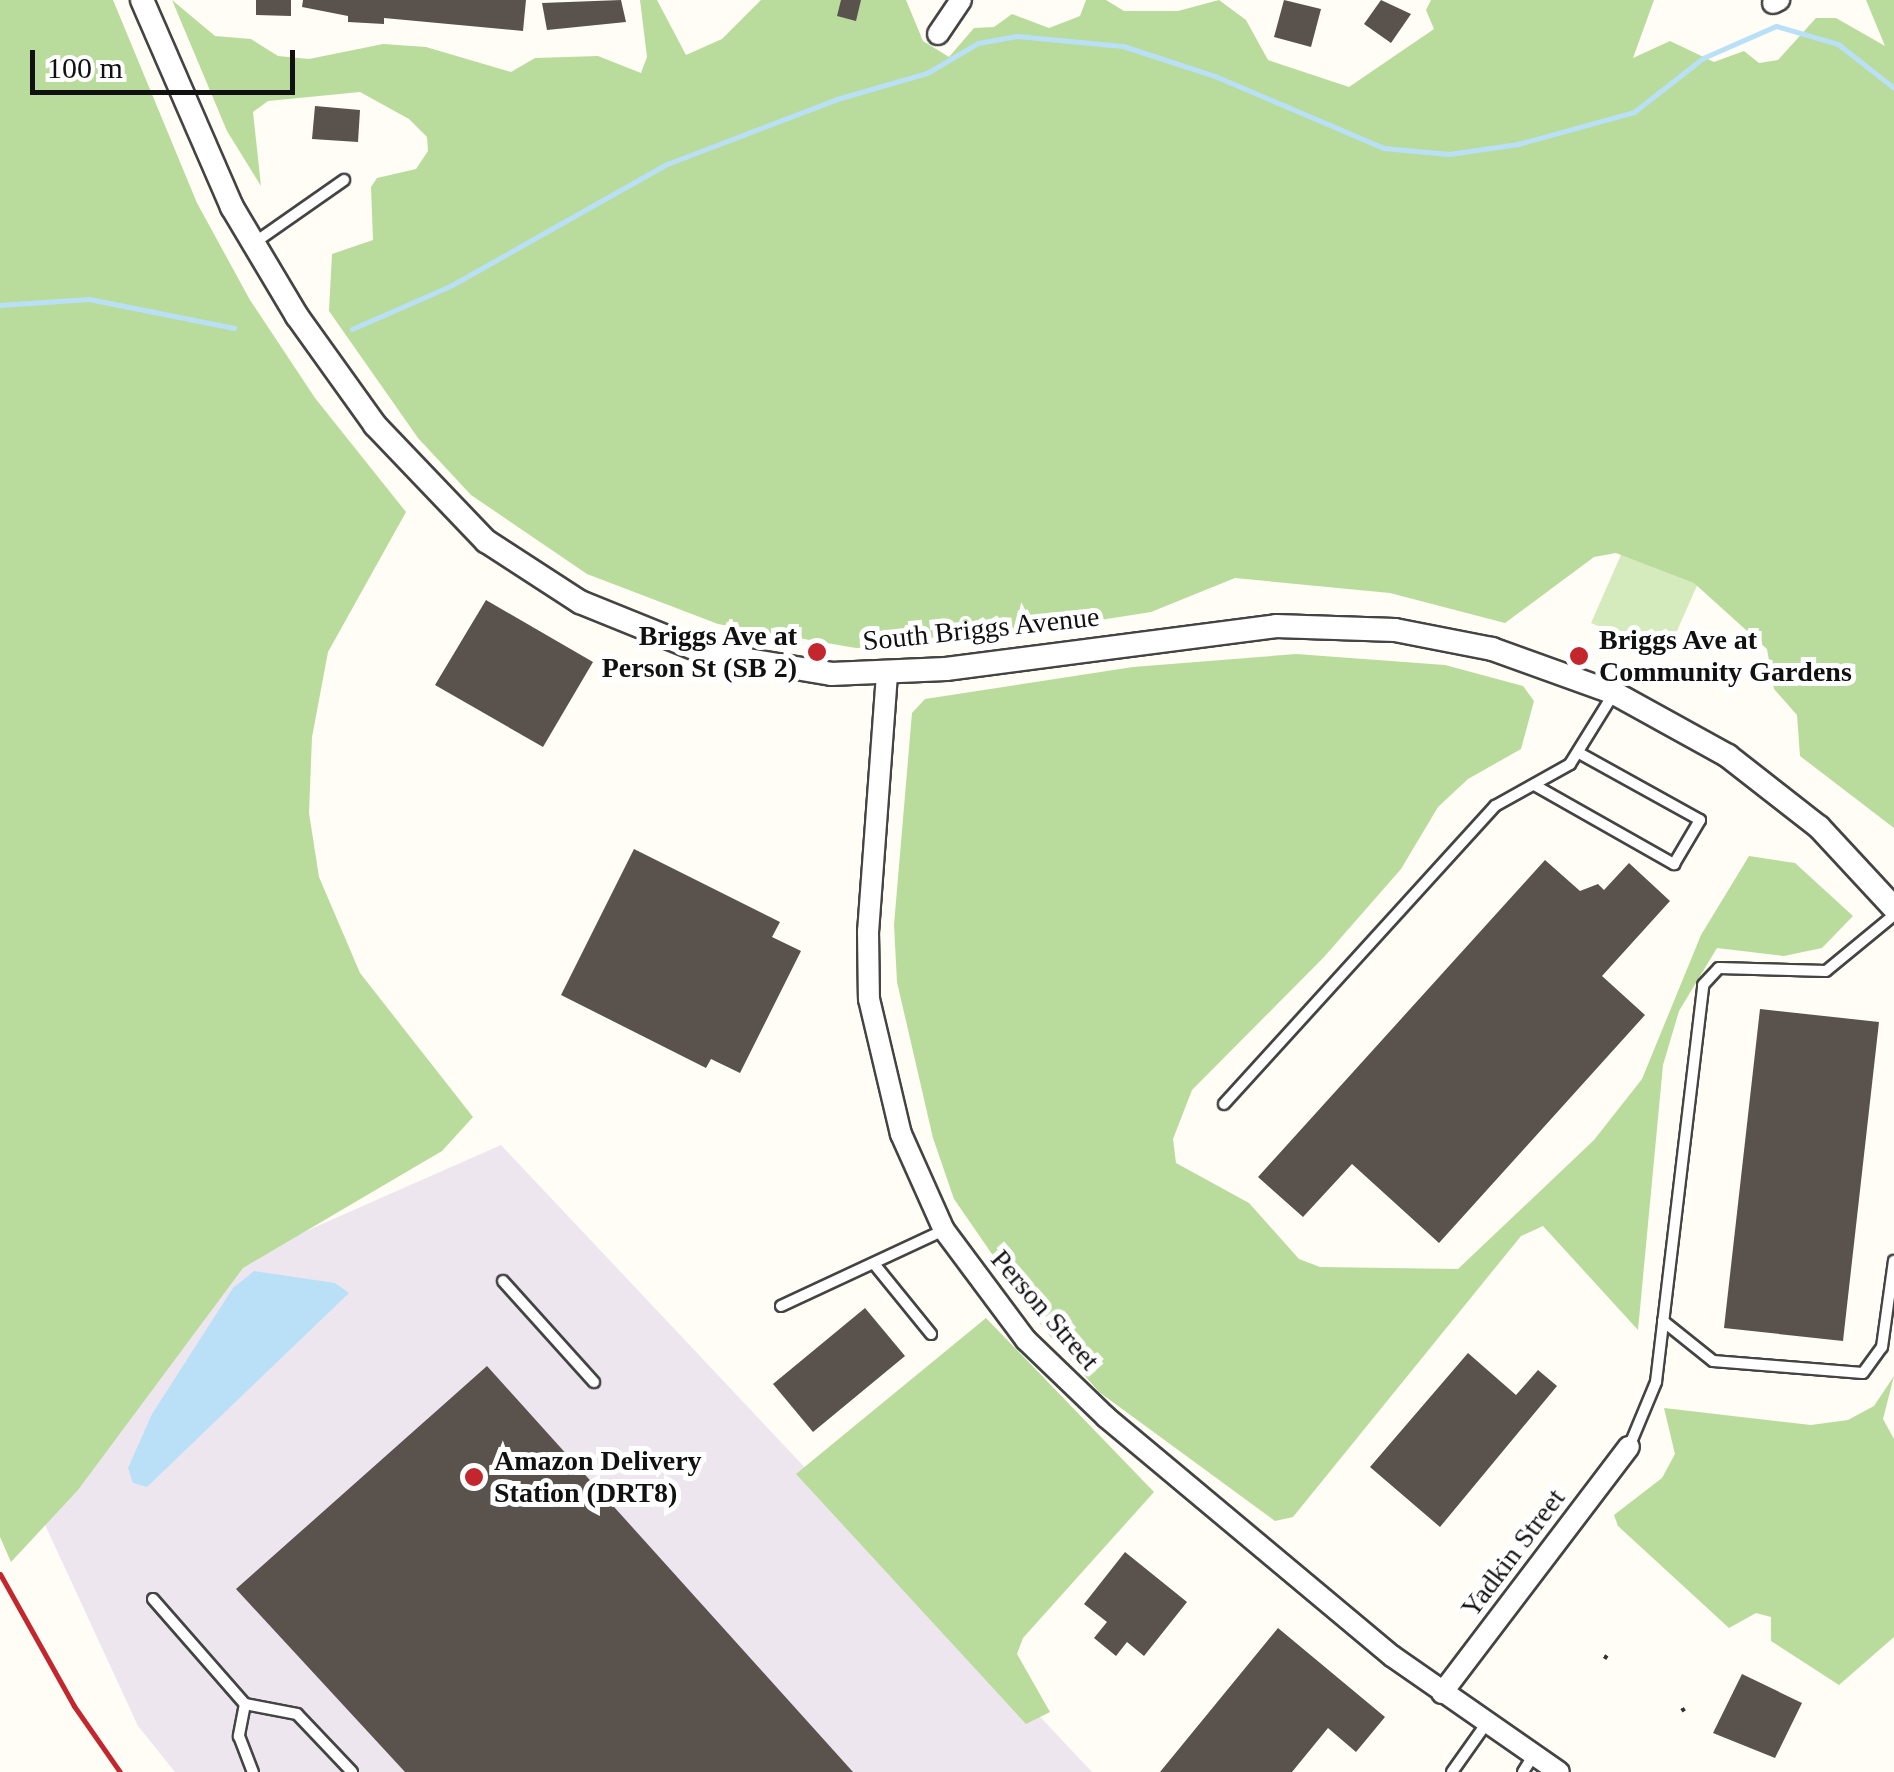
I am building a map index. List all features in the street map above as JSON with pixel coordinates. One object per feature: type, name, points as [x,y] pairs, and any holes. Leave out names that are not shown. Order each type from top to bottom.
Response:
[{"type":"street","name":"South Briggs Avenue","points":[[142,0],[196,132],[253,244],[296,316],[412,470],[486,541],[533,574],[628,626],[706,653],[784,669],[887,674],[1241,628],[1338,626],[1492,649],[1614,692],[1681,726],[1784,797],[1894,911]]},
{"type":"street","points":[[938,34],[961,0]]},
{"type":"street","name":"Person Street","points":[[887,674],[868,931],[870,999],[902,1134],[944,1230],[1014,1325],[1064,1378],[1442,1694],[1486,1724],[1528,1764],[1559,1772]]},
{"type":"street","name":"Yadkin Street","points":[[1442,1694],[1629,1447]]},
{"type":"lane","points":[[253,244],[344,180]]},
{"type":"lane","points":[[1224,1104],[1495,806],[1536,786],[1579,753],[1614,692]]},
{"type":"lane","points":[[1536,786],[1674,864],[1700,820],[1579,753]]},
{"type":"lane","points":[[1629,1447],[1656,1382],[1703,985],[1719,968],[1826,971],[1894,911]]},
{"type":"lane","points":[[781,1306],[944,1230]]},
{"type":"lane","points":[[1663,1320],[1713,1361],[1863,1373],[1882,1347],[1894,1262]]},
{"type":"lane","points":[[875,1264],[931,1334]]},
{"type":"lane","points":[[503,1281],[594,1382]]},
{"type":"lane","points":[[153,1599],[245,1704],[297,1714],[352,1772]]},
{"type":"lane","points":[[245,1704],[239,1736],[253,1772]]},
{"type":"lane","points":[[1452,1772],[1486,1724]]},
{"type":"shaded area","points":[[501,1145],[1092,1772],[175,1772],[138,1726],[41,1516],[236,1262]]},
{"type":"green space","points":[[0,0],[113,0],[197,203],[250,300],[315,398],[406,512],[328,652],[312,737],[309,813],[319,877],[360,973],[473,1117],[442,1151],[243,1268],[78,1490],[11,1562],[0,1537]]},
{"type":"green space","points":[[172,0],[215,36],[251,39],[278,56],[309,59],[383,44],[426,47],[511,72],[535,58],[598,56],[641,73],[647,57],[640,0],[657,0],[686,55],[722,39],[761,0],[906,0],[923,41],[949,57],[974,28],[994,27],[1012,14],[1049,28],[1080,16],[1086,0],[1106,0],[1124,11],[1178,11],[1219,0],[1246,20],[1268,60],[1349,87],[1434,29],[1426,10],[1431,0],[1654,0],[1633,58],[1670,41],[1714,62],[1744,51],[1759,63],[1778,60],[1816,18],[1836,18],[1885,46],[1866,0],[1894,0],[1894,828],[1800,756],[1797,715],[1774,689],[1767,649],[1694,583],[1616,553],[1594,557],[1505,623],[1390,593],[1235,578],[1151,612],[935,646],[856,648],[718,624],[587,574],[471,495],[418,438],[329,311],[332,254],[373,240],[371,187],[377,178],[416,169],[428,151],[427,137],[409,119],[360,92],[268,101],[253,112],[261,186],[227,131]]},
{"type":"green space","points":[[1624,548],[1699,581],[1666,656],[1591,623]]},
{"type":"green space","points":[[1296,654],[1445,665],[1523,686],[1534,701],[1521,749],[1468,779],[1438,807],[1401,869],[1324,957],[1192,1090],[1173,1139],[1176,1163],[1249,1203],[1299,1259],[1320,1267],[1458,1269],[1594,1140],[1642,1079],[1701,935],[1749,856],[1795,863],[1853,916],[1822,948],[1784,956],[1717,948],[1679,1011],[1663,1065],[1638,1330],[1543,1226],[1521,1236],[1293,1517],[1275,1521],[1099,1392],[1043,1328],[954,1199],[933,1138],[897,982],[894,925],[912,713],[925,699],[1133,667]]},
{"type":"green space","points":[[986,1318],[1154,1492],[1023,1638],[1017,1654],[1050,1712],[1026,1724],[796,1474]]},
{"type":"green space","points":[[1894,1376],[1883,1419],[1894,1439],[1894,1637],[1839,1685],[1771,1641],[1771,1617],[1756,1613],[1729,1628],[1618,1526],[1614,1515],[1662,1478],[1675,1454],[1664,1408],[1811,1425],[1848,1420],[1874,1406]]},
{"type":"water","points":[[254,1271],[335,1283],[349,1293],[147,1487],[133,1483],[128,1468],[152,1414],[233,1288]]},
{"type":"building","points":[[256,0],[291,0],[291,16],[256,15]]},
{"type":"building","points":[[303,0],[526,0],[523,31],[384,18],[384,24],[348,22],[348,16],[302,7]]},
{"type":"building","points":[[621,0],[626,22],[547,30],[542,3]]},
{"type":"building","points":[[841,0],[861,0],[856,21],[837,16]]},
{"type":"building","points":[[1284,0],[1321,9],[1311,47],[1274,37]]},
{"type":"building","points":[[1381,0],[1411,14],[1391,43],[1364,24]]},
{"type":"building","points":[[315,106],[360,110],[358,142],[312,139]]},
{"type":"building","points":[[486,600],[593,662],[543,747],[435,685]]},
{"type":"building","points":[[634,849],[780,922],[772,937],[801,951],[740,1073],[711,1059],[706,1068],[561,995]]},
{"type":"building","points":[[1545,860],[1580,891],[1598,884],[1604,890],[1629,863],[1670,901],[1602,976],[1645,1015],[1439,1243],[1352,1164],[1303,1217],[1258,1177]]},
{"type":"building","points":[[1760,1009],[1879,1022],[1843,1341],[1724,1328]]},
{"type":"building","points":[[865,1308],[905,1356],[813,1432],[773,1384]]},
{"type":"building","points":[[1468,1353],[1516,1395],[1538,1370],[1557,1386],[1440,1527],[1370,1467]]},
{"type":"building","name":"Amazon Delivery Station (DRT8)","points":[[487,1366],[853,1772],[405,1772],[236,1589]]},
{"type":"building","points":[[1125,1552],[1187,1602],[1144,1656],[1127,1642],[1116,1656],[1094,1638],[1107,1622],[1084,1604]]},
{"type":"building","points":[[1278,1628],[1385,1717],[1356,1752],[1328,1728],[1292,1772],[1160,1772]]},
{"type":"building","points":[[1742,1674],[1802,1703],[1775,1758],[1713,1733]]},
{"type":"waterway","points":[[352,329],[452,285],[667,164],[837,99],[927,73],[978,43],[1017,36],[1123,46],[1215,76],[1384,148],[1449,154],[1518,144],[1634,112],[1703,58],[1776,26],[1838,44],[1894,88]]},
{"type":"waterway","points":[[0,305],[89,299],[234,328]]},
{"type":"railway","points":[[0,1574],[74,1706],[120,1772]]},
{"type":"place","name":"Briggs Ave at Person St (SB 2)","points":[[817,652]]},
{"type":"place","name":"Briggs Ave at Community Gardens","points":[[1579,656]]},
{"type":"place","name":"Amazon Delivery Station (DRT8)","points":[[474,1477]]}]
